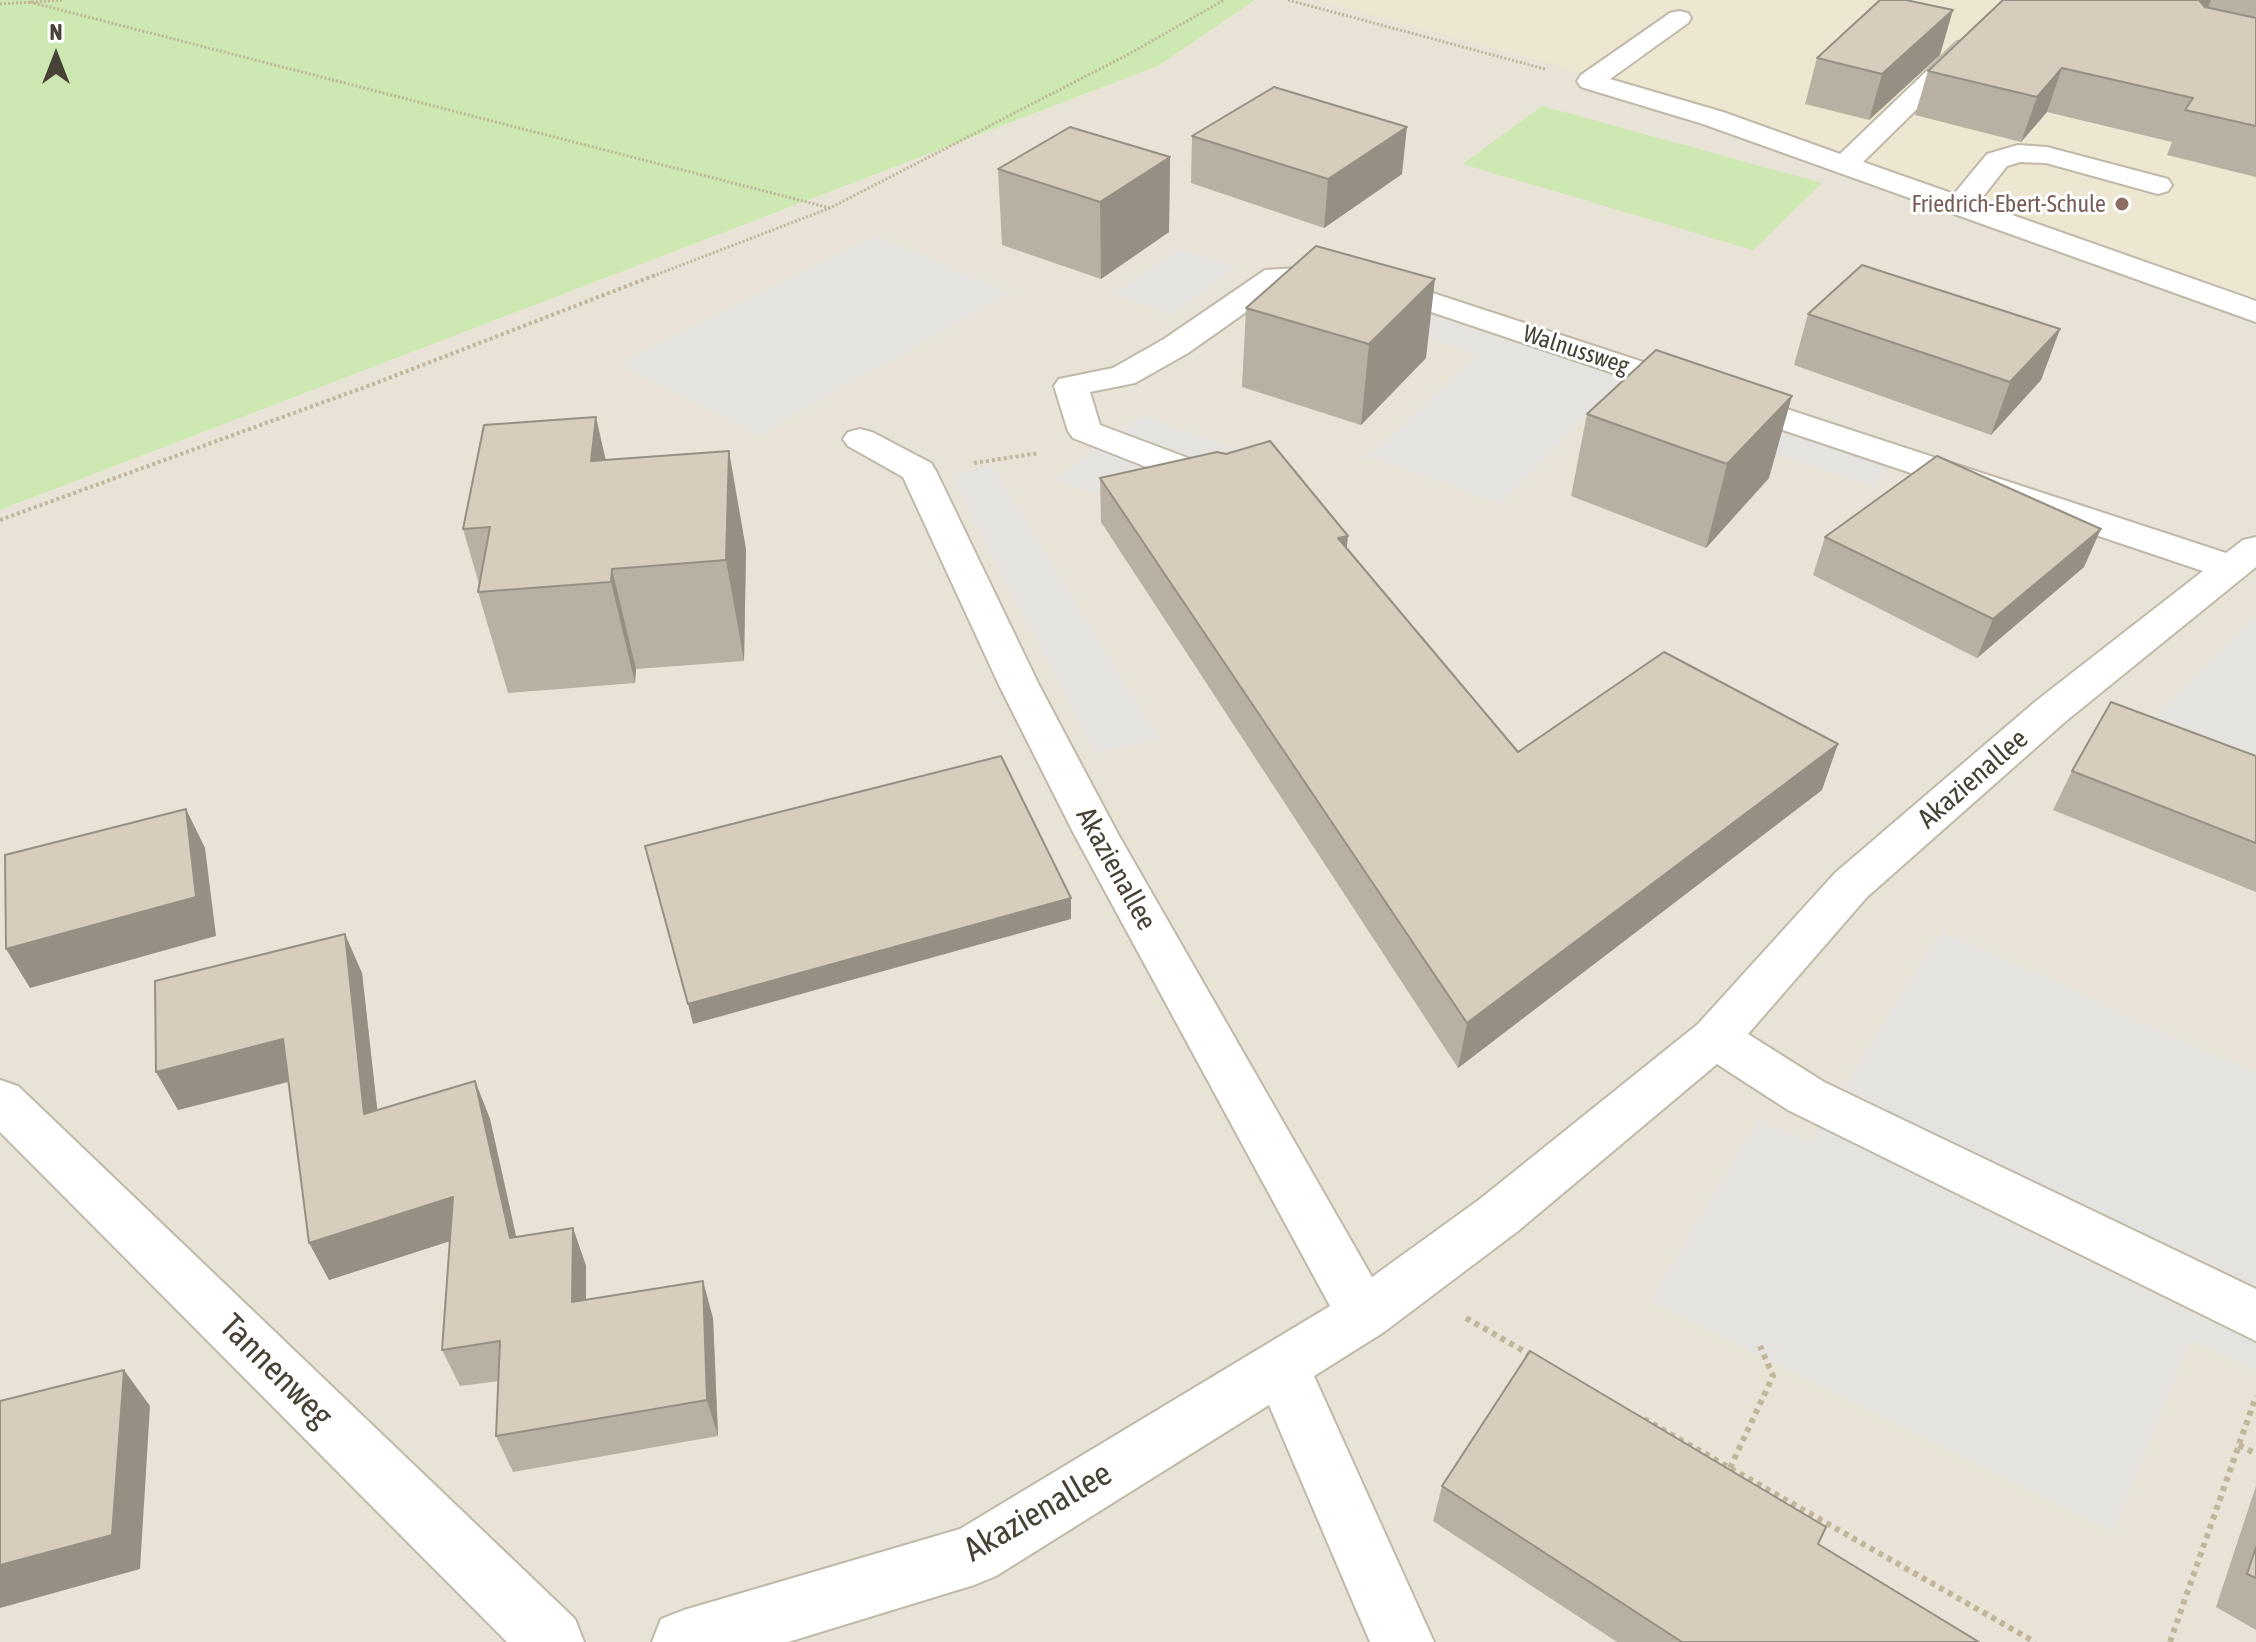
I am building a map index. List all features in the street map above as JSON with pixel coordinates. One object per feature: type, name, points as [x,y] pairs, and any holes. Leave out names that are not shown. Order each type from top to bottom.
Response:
[{"type":"street","points":[[1590,81],[1679,18]]},
{"type":"street","points":[[1844,165],[1978,36]]},
{"type":"street","points":[[1590,81],[1713,118],[2256,312]]},
{"type":"street","points":[[1960,206],[1997,160],[2018,153],[2047,155],[2158,185]]},
{"type":"street","name":"Walnussweg","points":[[1223,484],[1085,431],[1071,386],[1123,376],[1176,346],[1276,277],[1347,274],[2244,558]]},
{"type":"street","name":"Akazienallee","points":[[860,439],[918,471],[1019,685],[1089,821],[1364,1315]]},
{"type":"street","name":"Akazienallee","points":[[684,1642],[974,1555],[1364,1315],[1499,1215],[1715,1038],[1851,885],[2051,711],[2244,558]]},
{"type":"street","points":[[1715,1038],[1806,1096],[2256,1316]]},
{"type":"street","name":"Tannenweg","points":[[0,1100],[552,1642]]},
{"type":"street","points":[[1281,1367],[1402,1642]]},
{"type":"path","points":[[0,4],[64,0]]},
{"type":"path","points":[[0,520],[376,383],[830,208],[1129,54],[1224,0]]},
{"type":"path","points":[[1288,0],[1590,81]]},
{"type":"path","points":[[30,2],[830,208]]},
{"type":"path","points":[[1406,1284],[1541,1361]]},
{"type":"path","points":[[1730,1468],[1773,1376],[1760,1346]]},
{"type":"path","points":[[2170,1642],[2256,1396]]},
{"type":"path","points":[[1636,1414],[2035,1642]]},
{"type":"path","points":[[2239,1445],[2256,1454]]},
{"type":"shaded area","points":[[1255,0],[2256,0],[2256,1642],[0,1642],[0,510],[1158,66]]},
{"type":"shaded area","name":"Friedrich-Ebert-Schule","points":[[1317,0],[2256,0],[2256,298],[1720,110]]},
{"type":"shaded area","points":[[876,236],[1011,293],[758,435],[622,364]]},
{"type":"shaded area","points":[[1179,248],[1237,267],[1172,315],[1113,294]]},
{"type":"shaded area","points":[[1321,277],[1891,464],[1874,487],[1604,397],[1501,504],[1368,456],[1478,355],[1299,295]]},
{"type":"shaded area","points":[[1141,415],[1276,462],[1146,512],[1054,480]]},
{"type":"shaded area","points":[[992,465],[1159,739],[1095,754],[951,475]]},
{"type":"shaded area","points":[[2256,615],[2256,773],[2141,731]]},
{"type":"shaded area","points":[[1941,930],[2256,1074],[2256,1371],[2191,1340],[2113,1532],[1650,1301],[1758,1119],[1810,1142]]},
{"type":"green space","points":[[0,0],[1255,0],[1158,66],[0,510]]},
{"type":"green space","points":[[1542,106],[1822,183],[1753,250],[1463,164]]},
{"type":"building","points":[[1880,0],[1906,0],[1953,10],[1882,74],[1817,58]]},
{"type":"building","points":[[2003,0],[2199,0],[2205,7],[2256,18],[2256,126],[2185,110],[2193,98],[2062,68],[2037,97],[1928,71]]},
{"type":"building","points":[[1274,87],[1407,127],[1328,179],[1192,136]]},
{"type":"building","points":[[1070,127],[1170,157],[1100,202],[998,169]]},
{"type":"building","points":[[1316,246],[1435,279],[1369,344],[1246,308]]},
{"type":"building","points":[[1862,265],[2060,329],[2010,382],[1808,314]]},
{"type":"building","points":[[1656,350],[1792,396],[1727,464],[1587,414]]},
{"type":"building","points":[[596,417],[591,461],[729,451],[726,560],[612,569],[611,582],[478,592],[490,527],[463,529],[484,425]]},
{"type":"building","points":[[1270,441],[1348,536],[1338,538],[1518,752],[1664,652],[1838,744],[1467,1023],[1100,478],[1217,452],[1226,454]]},
{"type":"building","points":[[1937,456],[2101,529],[1993,619],[1825,537]]},
{"type":"building","points":[[2111,702],[2256,756],[2256,843],[2072,771]]},
{"type":"building","points":[[1001,756],[1071,898],[688,1004],[645,846]]},
{"type":"building","points":[[186,809],[196,897],[6,949],[5,855]]},
{"type":"building","points":[[345,934],[364,1114],[475,1081],[510,1238],[573,1228],[572,1302],[703,1281],[707,1400],[496,1436],[500,1341],[442,1350],[453,1197],[309,1243],[283,1039],[156,1072],[155,981]]},
{"type":"building","points":[[1530,1351],[1826,1527],[1818,1544],[1979,1642],[1682,1642],[1442,1486]]},
{"type":"building","points":[[124,1370],[112,1535],[0,1565],[0,1401]]},
{"type":"building","points":[[2256,1547],[2256,1578],[2247,1574]]},
{"type":"place","name":"Friedrich-Ebert-Schule","points":[[2122,204]]}]
